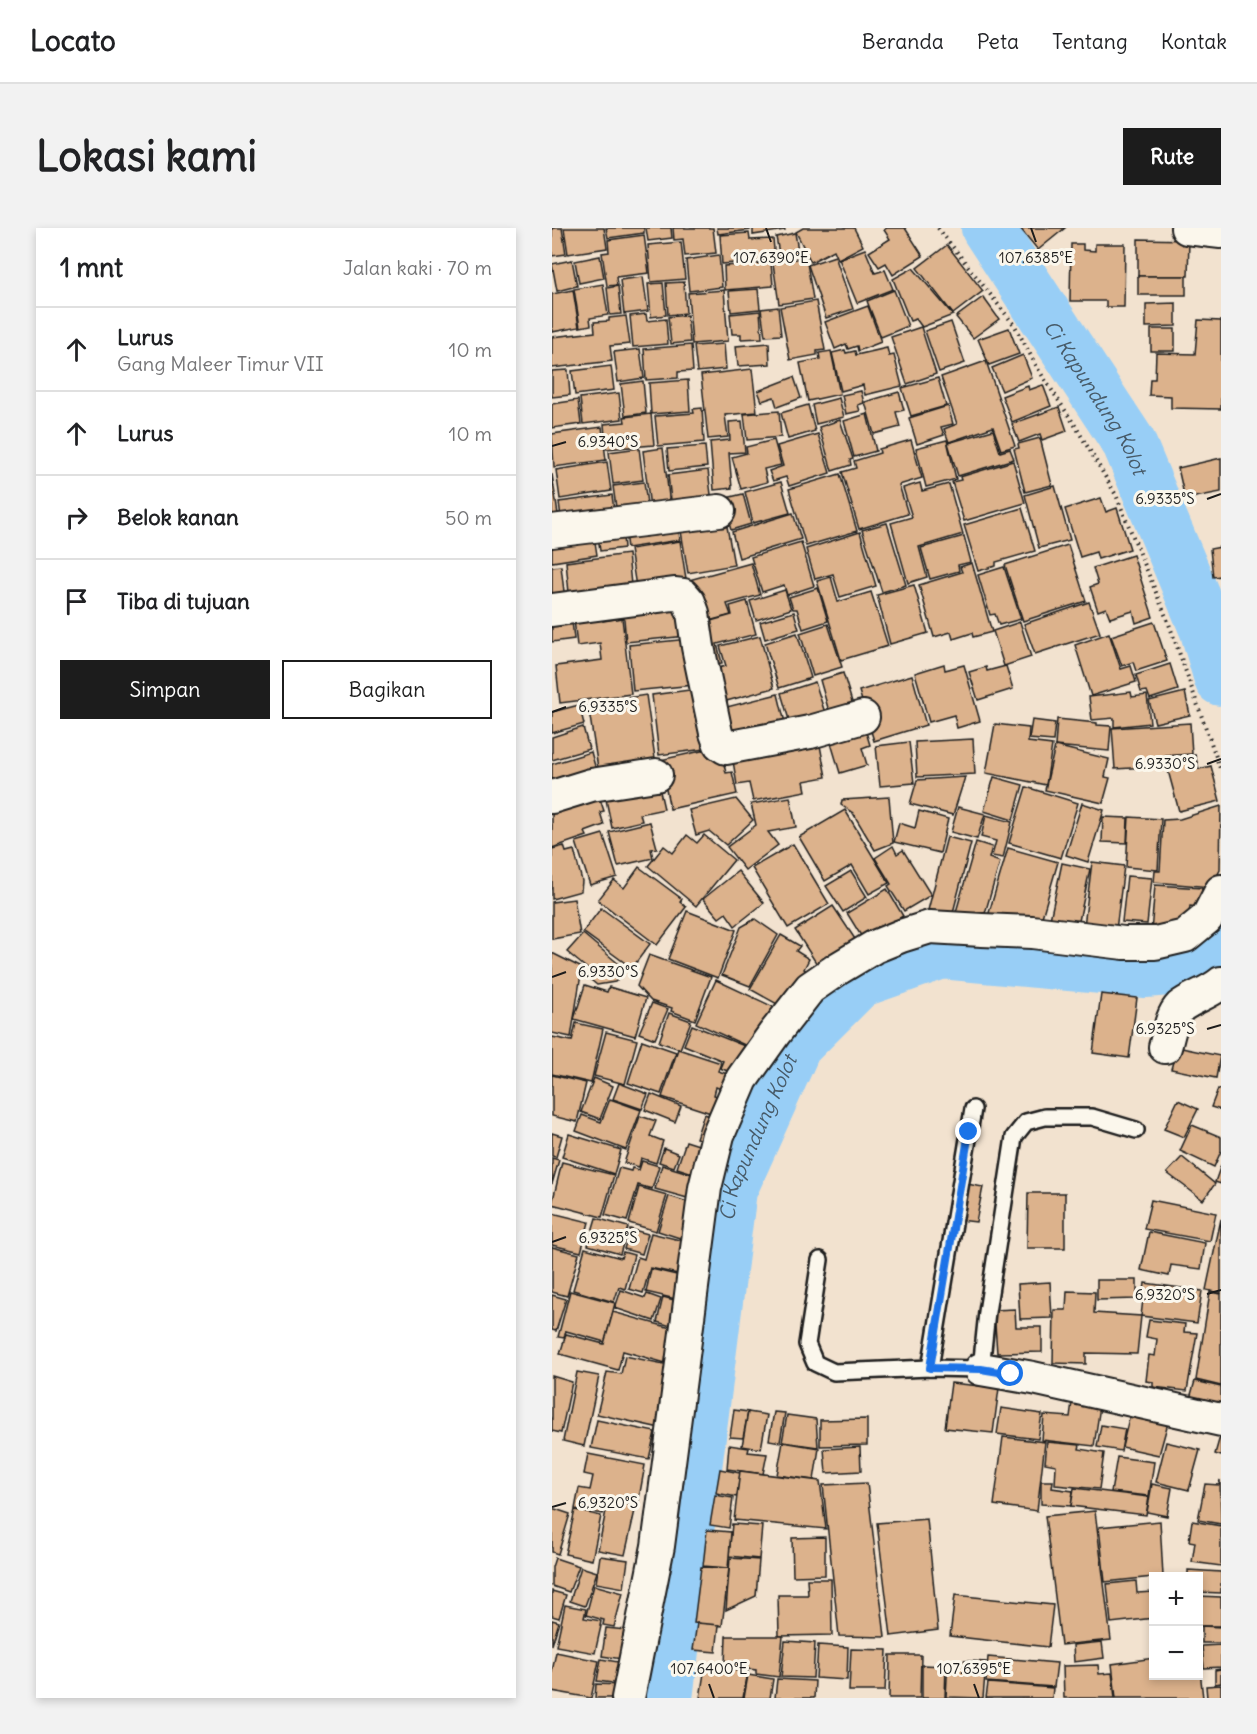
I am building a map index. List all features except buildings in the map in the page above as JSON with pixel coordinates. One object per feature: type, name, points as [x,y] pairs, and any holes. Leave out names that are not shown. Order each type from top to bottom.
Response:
[{"type":"street","points":[[1187,228],[1221,232]]},
{"type":"street","points":[[552,531],[719,511]]},
{"type":"street","points":[[552,610],[674,594],[683,595],[689,602],[693,613],[717,734],[720,744],[726,748],[810,732],[863,717]]},
{"type":"street","points":[[552,797],[591,785],[656,775]]},
{"type":"street","points":[[628,1698],[658,1546],[705,1188],[718,1136],[742,1079],[774,1034],[810,988],[874,947],[901,936],[930,927],[1032,932],[1124,943],[1155,943],[1185,936],[1207,918],[1221,891]]},
{"type":"street","points":[[1166,1047],[1172,1021],[1179,1008],[1221,983]]},
{"type":"street","points":[[981,1369],[1034,1378],[1221,1420]]},
{"type":"lane","points":[[930,1368],[973,1109]]},
{"type":"lane","points":[[820,1260],[807,1344],[815,1364],[834,1372],[930,1368],[981,1369],[987,1312],[1014,1137],[1026,1122],[1045,1117],[1092,1117],[1136,1130]]},
{"type":"path","points":[[938,228],[1015,326],[1038,369],[1116,495],[1169,624],[1221,771]]},
{"type":"waterway","name":"Ci Kapundung Kolot","points":[[988,228],[1129,443],[1206,628],[1221,679]]},
{"type":"waterway","name":"Ci Kapundung Kolot","points":[[666,1698],[730,1190],[795,1045],[859,981],[942,952],[1145,971],[1191,967],[1221,940]]},
{"type":"route","points":[[969,1132],[930,1368],[981,1369],[1011,1374]]}]
